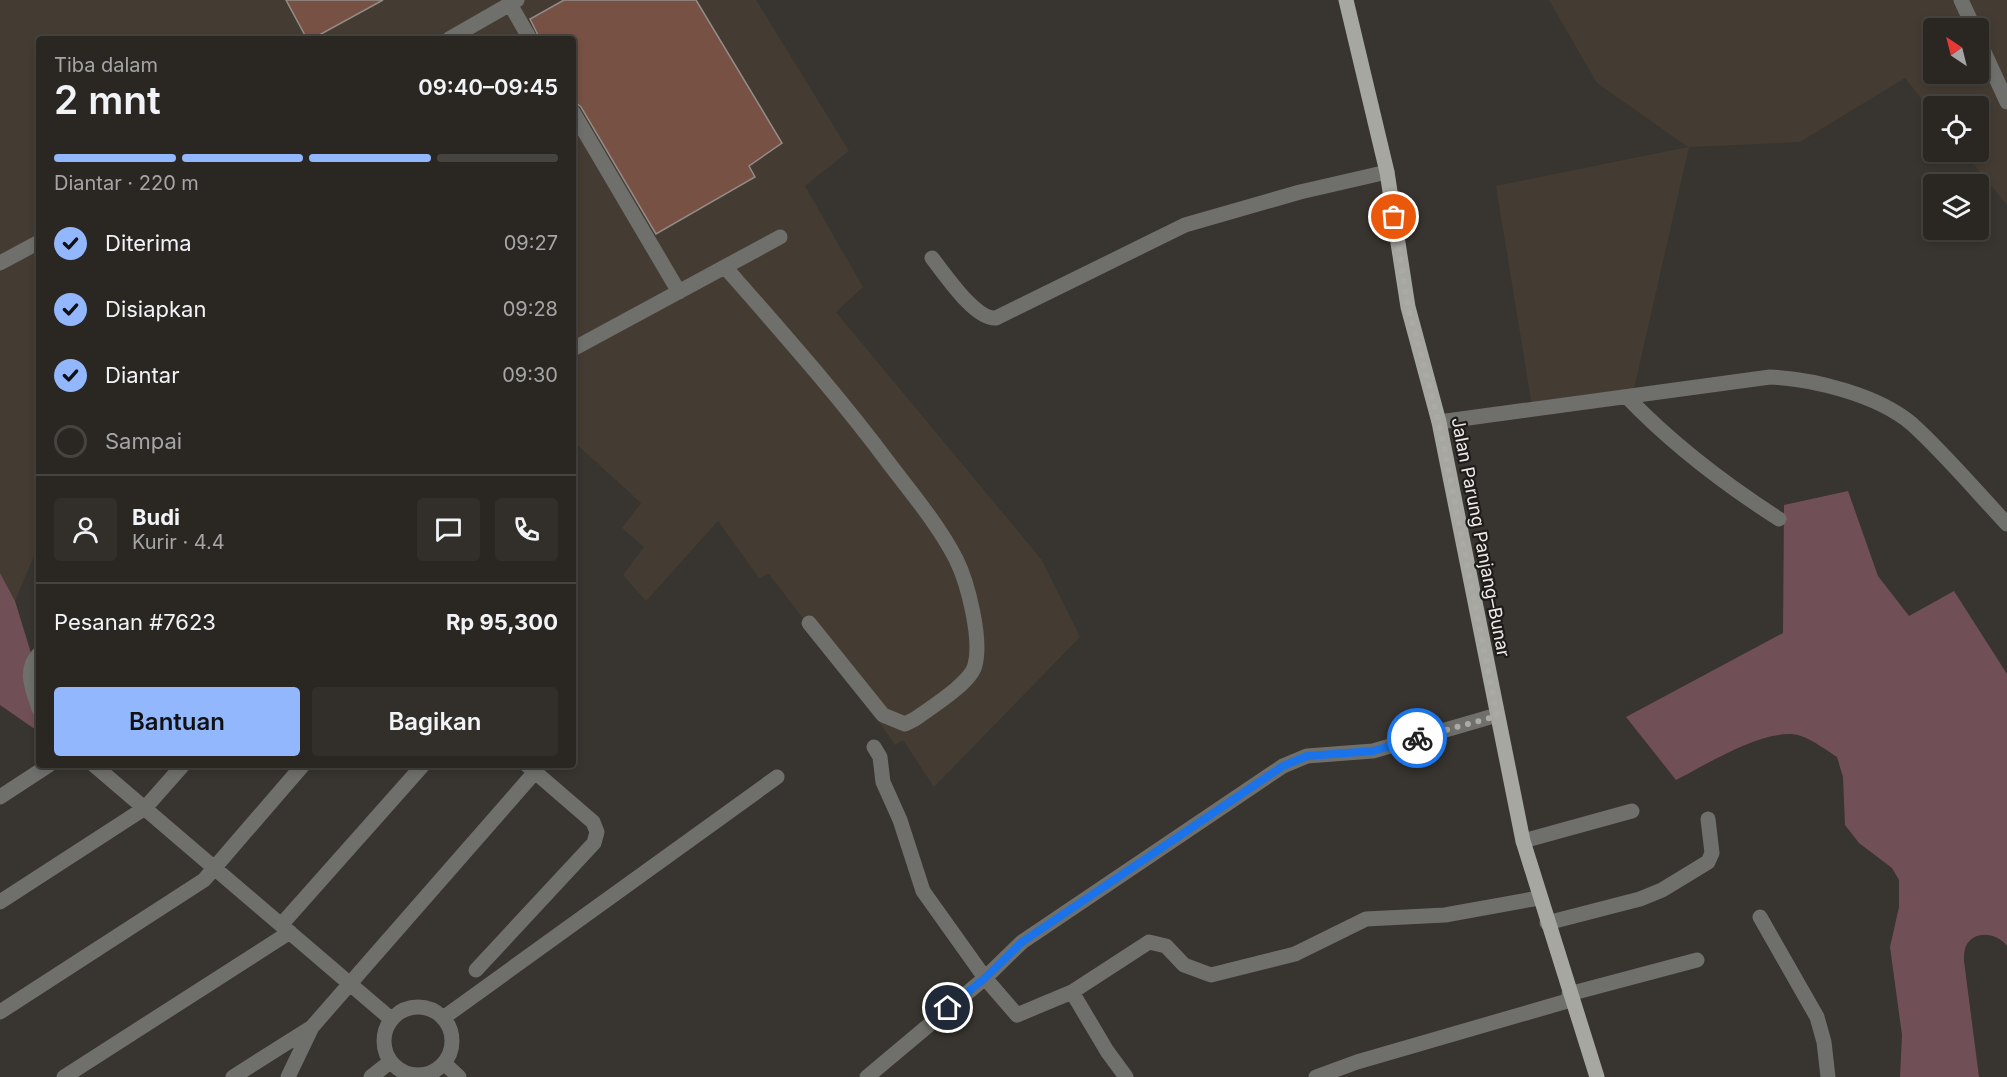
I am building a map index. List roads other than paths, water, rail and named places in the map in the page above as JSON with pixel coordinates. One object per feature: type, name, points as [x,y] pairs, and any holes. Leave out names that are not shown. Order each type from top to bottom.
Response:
[{"type":"main road","name":"Jalan Parung Panjang–Bunar","points":[[1346,0],[1387,172],[1408,307],[1439,422],[1524,841],[1539,898],[1597,1077]]},
{"type":"street","points":[[1961,0],[1969,18]]},
{"type":"street","points":[[454,36],[513,2],[529,36]]},
{"type":"street","points":[[1989,63],[2007,102]]},
{"type":"street","points":[[576,117],[679,292]]},
{"type":"street","points":[[932,258],[976,311],[987,319],[996,318],[1185,225],[1300,192],[1387,172]]},
{"type":"street","points":[[576,347],[780,237]]},
{"type":"street","points":[[0,263],[36,244]]},
{"type":"street","points":[[725,267],[842,401],[928,514],[957,561],[971,604],[977,645],[975,666],[968,679],[905,724],[883,715],[809,623]]},
{"type":"street","points":[[1439,422],[1770,377],[1820,384],[1870,399],[1911,423],[2007,524]]},
{"type":"street","points":[[1627,397],[1662,434],[1726,486],[1779,519]]},
{"type":"street","points":[[36,657],[31,663],[29,676],[36,699]]},
{"type":"street","points":[[867,1077],[985,978],[1022,942],[1283,766],[1307,756],[1373,751],[1497,716]]},
{"type":"street","points":[[874,747],[880,757],[883,782],[900,820],[923,891],[985,978],[1017,1015],[1072,992],[1149,942],[1166,946],[1184,965],[1211,975],[1295,954],[1366,919],[1445,915],[1539,898]]},
{"type":"street","points":[[0,797],[44,768]]},
{"type":"street","points":[[98,768],[392,1019]]},
{"type":"street","points":[[0,902],[145,808],[180,768]]},
{"type":"street","points":[[0,1012],[204,880],[300,768]]},
{"type":"street","points":[[64,1077],[285,928],[420,768]]},
{"type":"street","points":[[288,1077],[312,1027],[531,768],[593,822],[597,832],[594,843],[476,970]]},
{"type":"street","points":[[443,1018],[777,777]]},
{"type":"street","points":[[1524,841],[1632,811]]},
{"type":"street","points":[[1547,923],[1640,899],[1662,890],[1708,862],[1712,853],[1708,819]]},
{"type":"street","points":[[1760,917],[1816,1017],[1824,1042],[1828,1077]]},
{"type":"street","points":[[1317,1077],[1357,1062],[1697,960]]},
{"type":"street","points":[[1072,992],[1107,1051],[1126,1077]]},
{"type":"street","points":[[412,1007],[434,1011],[443,1018],[450,1029],[452,1041],[450,1053],[444,1063],[423,1075],[405,1072],[390,1062],[383,1040],[392,1019],[412,1007]]},
{"type":"street","points":[[233,1077],[312,1027]]},
{"type":"street","points":[[371,1077],[390,1062]]},
{"type":"street","points":[[444,1063],[459,1077]]}]
